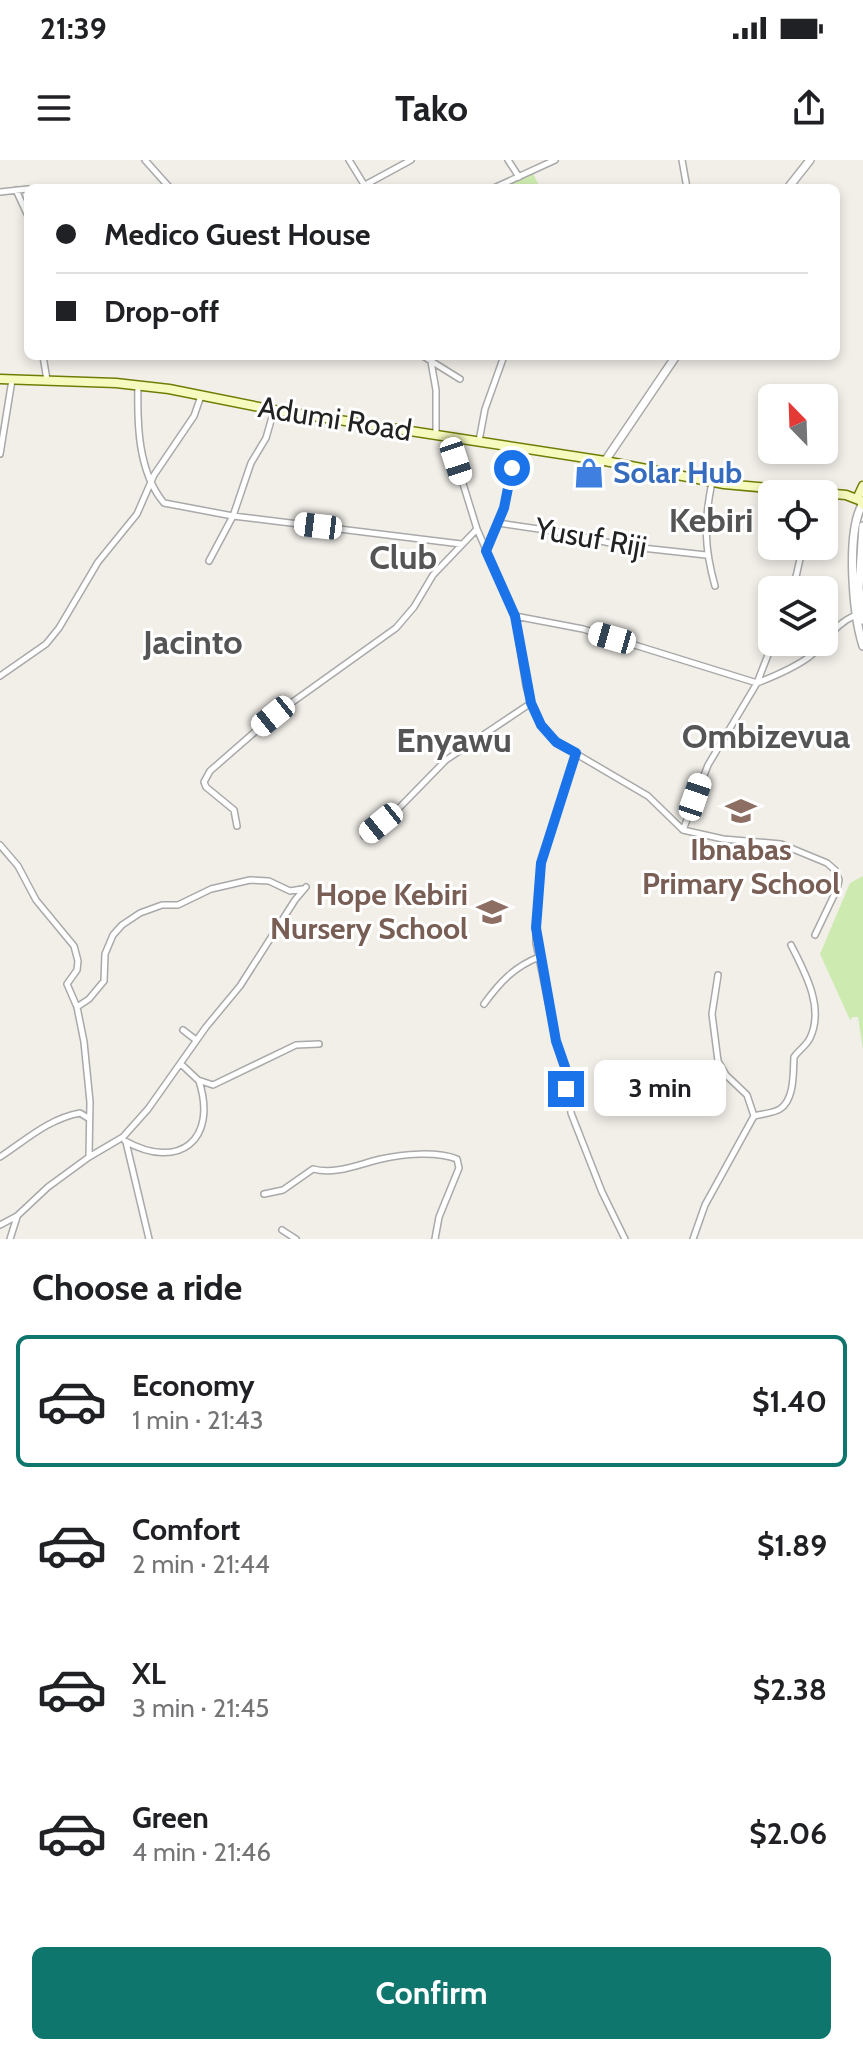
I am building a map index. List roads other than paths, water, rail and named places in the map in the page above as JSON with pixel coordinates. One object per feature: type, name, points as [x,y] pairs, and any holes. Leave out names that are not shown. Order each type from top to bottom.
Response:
[{"type":"main road","name":"Adumi Road","points":[[0,379],[138,385],[274,410],[758,488]]},
{"type":"main road","name":"Adumi Road","points":[[838,495],[861,498]]},
{"type":"street","points":[[145,160],[166,184]]},
{"type":"street","points":[[349,160],[364,184]]},
{"type":"street","points":[[371,184],[411,160]]},
{"type":"street","points":[[508,160],[519,177]]},
{"type":"street","points":[[503,184],[555,160]]},
{"type":"street","points":[[682,160],[686,184]]},
{"type":"street","points":[[791,184],[810,160]]},
{"type":"street","points":[[0,192],[24,189]]},
{"type":"street","points":[[16,190],[24,207]]},
{"type":"street","points":[[44,360],[47,381]]},
{"type":"street","points":[[430,360],[436,390],[436,435]]},
{"type":"street","points":[[432,360],[460,379]]},
{"type":"street","points":[[478,442],[485,409],[503,360]]},
{"type":"street","points":[[605,461],[673,360]]},
{"type":"street","points":[[0,454],[12,380]]},
{"type":"street","points":[[138,385],[138,422],[151,483],[164,503],[233,516],[462,545]]},
{"type":"street","points":[[0,676],[46,644],[59,628],[98,562],[137,514],[151,483],[194,416],[202,395]]},
{"type":"street","points":[[209,561],[233,516],[251,463],[266,438],[274,410]]},
{"type":"street","points":[[453,438],[456,461],[477,529],[515,616],[531,703],[541,725],[556,742],[648,796],[683,830],[723,839],[781,844],[827,863],[837,875],[837,889],[815,935]]},
{"type":"street","points":[[486,551],[509,488],[514,447]]},
{"type":"street","points":[[712,482],[705,516],[706,555],[715,586]]},
{"type":"street","points":[[861,498],[854,536],[853,590],[861,616]]},
{"type":"street","name":"Yusuf Riji","points":[[498,523],[624,546],[706,555]]},
{"type":"street","points":[[863,526],[859,588],[863,646]]},
{"type":"street","points":[[237,826],[234,810],[206,787],[204,782],[210,771],[273,716],[396,628],[414,607],[433,575],[477,529]]},
{"type":"street","points":[[515,616],[583,629],[757,683],[806,659],[822,645],[837,624],[861,616]]},
{"type":"street","points":[[683,830],[708,765],[757,683],[768,656]]},
{"type":"street","points":[[364,836],[400,807],[446,760],[531,703]]},
{"type":"street","points":[[576,753],[539,872],[536,928],[556,1041],[565,1067],[564,1083],[571,1113],[625,1239]]},
{"type":"street","points":[[0,845],[5,847],[22,870],[36,900],[74,946],[77,970],[67,984],[77,1007],[84,1042],[89,1157]]},
{"type":"street","points":[[0,1225],[17,1216],[48,1187],[89,1157],[124,1139],[196,1040],[240,986],[306,887],[290,891],[269,881],[250,880],[211,889],[178,905],[162,905],[140,913],[113,935],[105,954],[104,981],[89,999],[77,1007]]},
{"type":"street","points":[[693,1239],[705,1205],[754,1116],[780,1109],[788,1098],[792,1089],[794,1057],[809,1041],[813,1029],[814,999],[791,945]]},
{"type":"street","points":[[484,1004],[506,975],[517,966],[539,957]]},
{"type":"street","points":[[718,975],[712,1014],[718,1061],[726,1075],[747,1095],[754,1116]]},
{"type":"street","points":[[183,1030],[196,1040]]},
{"type":"street","points":[[181,1064],[206,1084],[221,1082],[296,1045],[319,1044]]},
{"type":"street","points":[[124,1139],[149,1153],[185,1149],[193,1144],[204,1122],[206,1107],[198,1080]]},
{"type":"street","points":[[0,1157],[32,1133],[62,1117],[80,1113],[89,1119]]},
{"type":"street","points":[[124,1139],[149,1239]]},
{"type":"street","points":[[264,1194],[283,1190],[313,1169],[330,1171],[392,1157],[453,1157],[457,1159],[459,1168],[439,1217],[435,1239]]},
{"type":"street","points":[[10,1239],[17,1216]]},
{"type":"street","points":[[282,1230],[296,1239]]},
{"type":"place","name":"Solar Hub","points":[[589,473]]},
{"type":"place","name":"Ibnabas Primary School","points":[[741,811]]},
{"type":"place","name":"Hope Kebiri Nursery School","points":[[492,912]]},
{"type":"district","name":"Kebiri","points":[[711,520]]},
{"type":"district","name":"Club","points":[[403,557]]},
{"type":"district","name":"Jacinto","points":[[193,642]]},
{"type":"district","name":"Ombizevua","points":[[766,736]]},
{"type":"district","name":"Enyawu","points":[[454,740]]}]
